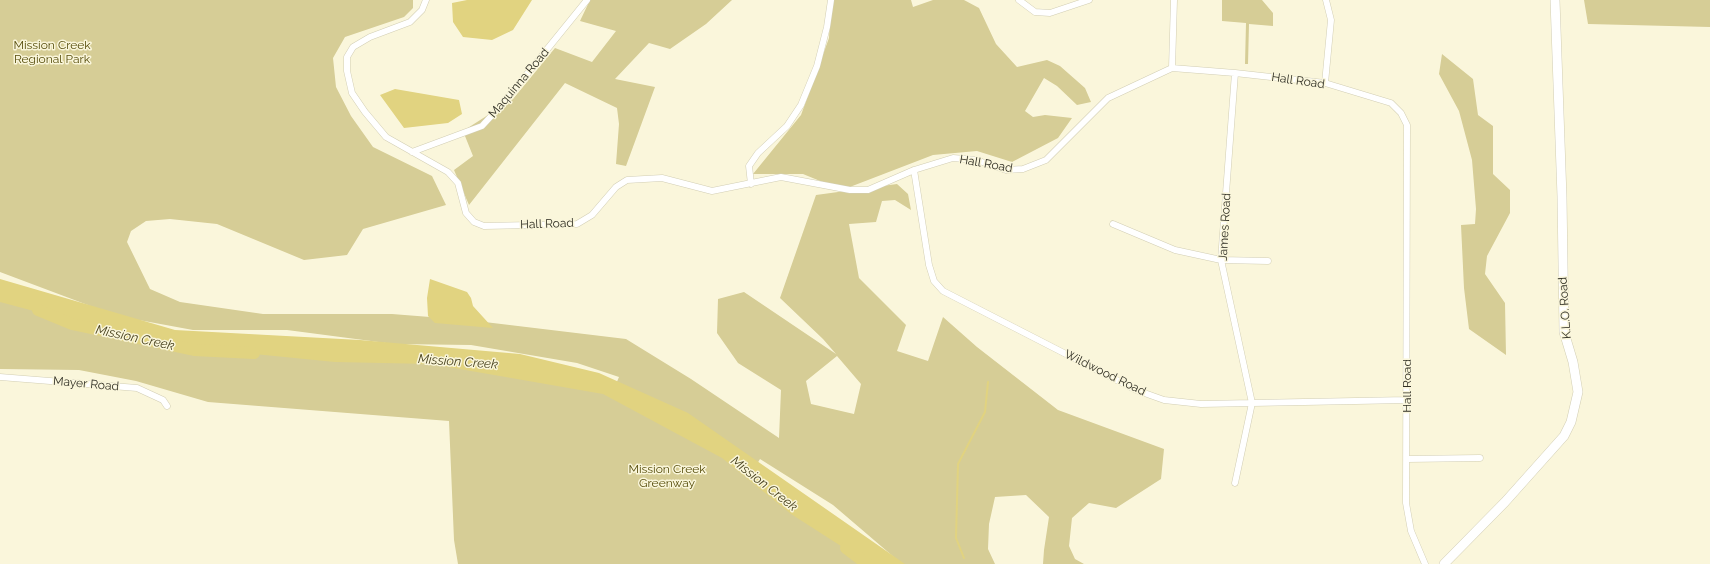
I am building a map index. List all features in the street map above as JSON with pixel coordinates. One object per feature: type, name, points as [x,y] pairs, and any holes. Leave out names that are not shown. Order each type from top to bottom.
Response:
[{"type":"main road","name":"K.L.O. Road","points":[[1444,564],[1505,502],[1564,436],[1571,422],[1578,392],[1573,362],[1564,332],[1555,0]]},
{"type":"street","name":"Hall Road","points":[[426,0],[422,10],[410,22],[370,37],[353,47],[347,57],[346,71],[352,92],[365,112],[386,137],[448,172],[458,183],[466,213],[474,222],[484,226],[577,224],[592,215],[616,187],[627,180],[662,178],[712,192],[781,177],[850,190],[868,190],[914,170],[953,158],[976,160],[1006,170],[1023,169],[1046,160],[1108,98],[1172,68],[1325,83],[1391,103],[1401,113],[1407,125],[1406,503],[1411,531],[1425,564]]},
{"type":"street","name":"Maquinna Road","points":[[412,152],[482,126],[506,100],[588,0]]},
{"type":"street","points":[[751,184],[749,166],[758,153],[787,126],[801,105],[817,66],[832,0]]},
{"type":"street","points":[[1018,0],[1035,12],[1050,13],[1089,0]]},
{"type":"street","points":[[1172,68],[1174,0]]},
{"type":"street","points":[[1325,83],[1331,20],[1326,0]]},
{"type":"street","name":"James Road","points":[[1235,73],[1221,260],[1252,403]]},
{"type":"street","name":"Wildwood Road","points":[[914,170],[929,265],[934,281],[943,291],[1136,390],[1164,400],[1194,403],[1407,400]]},
{"type":"street","points":[[1113,224],[1175,250],[1221,260],[1268,261]]},
{"type":"street","name":"Mayer Road","points":[[0,377],[137,388],[163,400],[167,406]]},
{"type":"street","points":[[1235,483],[1252,403]]},
{"type":"street","points":[[1407,459],[1480,458]]},
{"type":"green space","points":[[0,0],[413,0],[413,8],[404,17],[345,37],[333,58],[336,87],[351,116],[373,147],[432,176],[446,205],[363,229],[347,255],[304,260],[217,224],[170,219],[146,221],[131,231],[127,242],[150,289],[180,302],[263,314],[392,314],[468,320],[626,339],[691,379],[779,438],[781,390],[738,363],[717,333],[718,299],[744,292],[836,354],[823,339],[780,298],[816,195],[897,184],[908,194],[911,210],[895,200],[882,201],[876,222],[849,224],[859,278],[906,325],[897,351],[928,361],[943,317],[977,347],[1058,410],[1164,449],[1161,479],[1116,508],[1089,503],[1072,518],[1069,546],[1075,559],[1084,564],[1043,564],[1049,517],[1026,495],[995,497],[989,524],[988,549],[995,564],[902,564],[833,505],[760,459],[757,464],[891,564],[458,564],[454,540],[449,421],[208,402],[136,381],[79,370],[0,369],[0,282],[71,307],[181,332],[616,384],[619,377],[577,363],[471,345],[394,344],[287,330],[193,330],[117,316],[0,272]],"holes":[[[837,356],[861,384],[854,414],[811,404],[806,381]]]},
{"type":"green space","points":[[590,0],[732,0],[706,24],[670,49],[649,43],[615,79],[655,87],[626,166],[616,164],[619,124],[617,108],[565,83],[469,205],[454,170],[473,156],[463,131],[513,99],[555,48],[592,62],[616,31],[580,21]]},
{"type":"green space","points":[[831,0],[911,0],[913,7],[933,0],[964,0],[979,8],[996,44],[1017,67],[1047,60],[1060,66],[1085,88],[1091,102],[1077,105],[1057,86],[1044,78],[1025,111],[1033,117],[1045,115],[1072,118],[1058,138],[1012,162],[977,151],[933,155],[842,190],[803,174],[753,174],[801,115],[829,38]]},
{"type":"green space","points":[[1222,0],[1262,0],[1273,13],[1273,26],[1249,24],[1248,64],[1245,64],[1246,23],[1222,21]]},
{"type":"green space","points":[[1584,0],[1710,0],[1710,27],[1588,24]]},
{"type":"green space","points":[[1442,54],[1473,79],[1478,115],[1493,126],[1493,174],[1510,190],[1510,213],[1487,256],[1485,274],[1505,303],[1506,355],[1469,329],[1464,288],[1461,225],[1475,224],[1476,209],[1472,160],[1459,111],[1439,74]]},
{"type":"water","points":[[467,0],[532,0],[513,30],[492,40],[463,37],[453,22],[452,3]]},
{"type":"water","points":[[395,89],[459,100],[462,114],[448,123],[404,128],[380,95]]},
{"type":"water","name":"Mission Creek","points":[[0,279],[175,330],[360,340],[520,354],[599,373],[688,413],[905,564],[869,564],[791,514],[722,458],[603,394],[431,364],[335,362],[214,350],[105,330],[0,302]]},
{"type":"water","points":[[430,279],[467,292],[471,298],[473,306],[493,328],[435,323],[428,316],[427,298]]},
{"type":"waterway","name":"Mission Creek","points":[[38,310],[72,324],[194,350],[254,353]]},
{"type":"waterway","points":[[964,558],[956,538],[958,464],[985,412],[988,382]]},
{"type":"waterway","name":"Mission Creek","points":[[846,548],[867,564]]},
{"type":"park label","name":"Mission Creek Regional Park","points":[[52,52]]},
{"type":"park label","name":"Mission Creek Greenway","points":[[667,476]]}]
